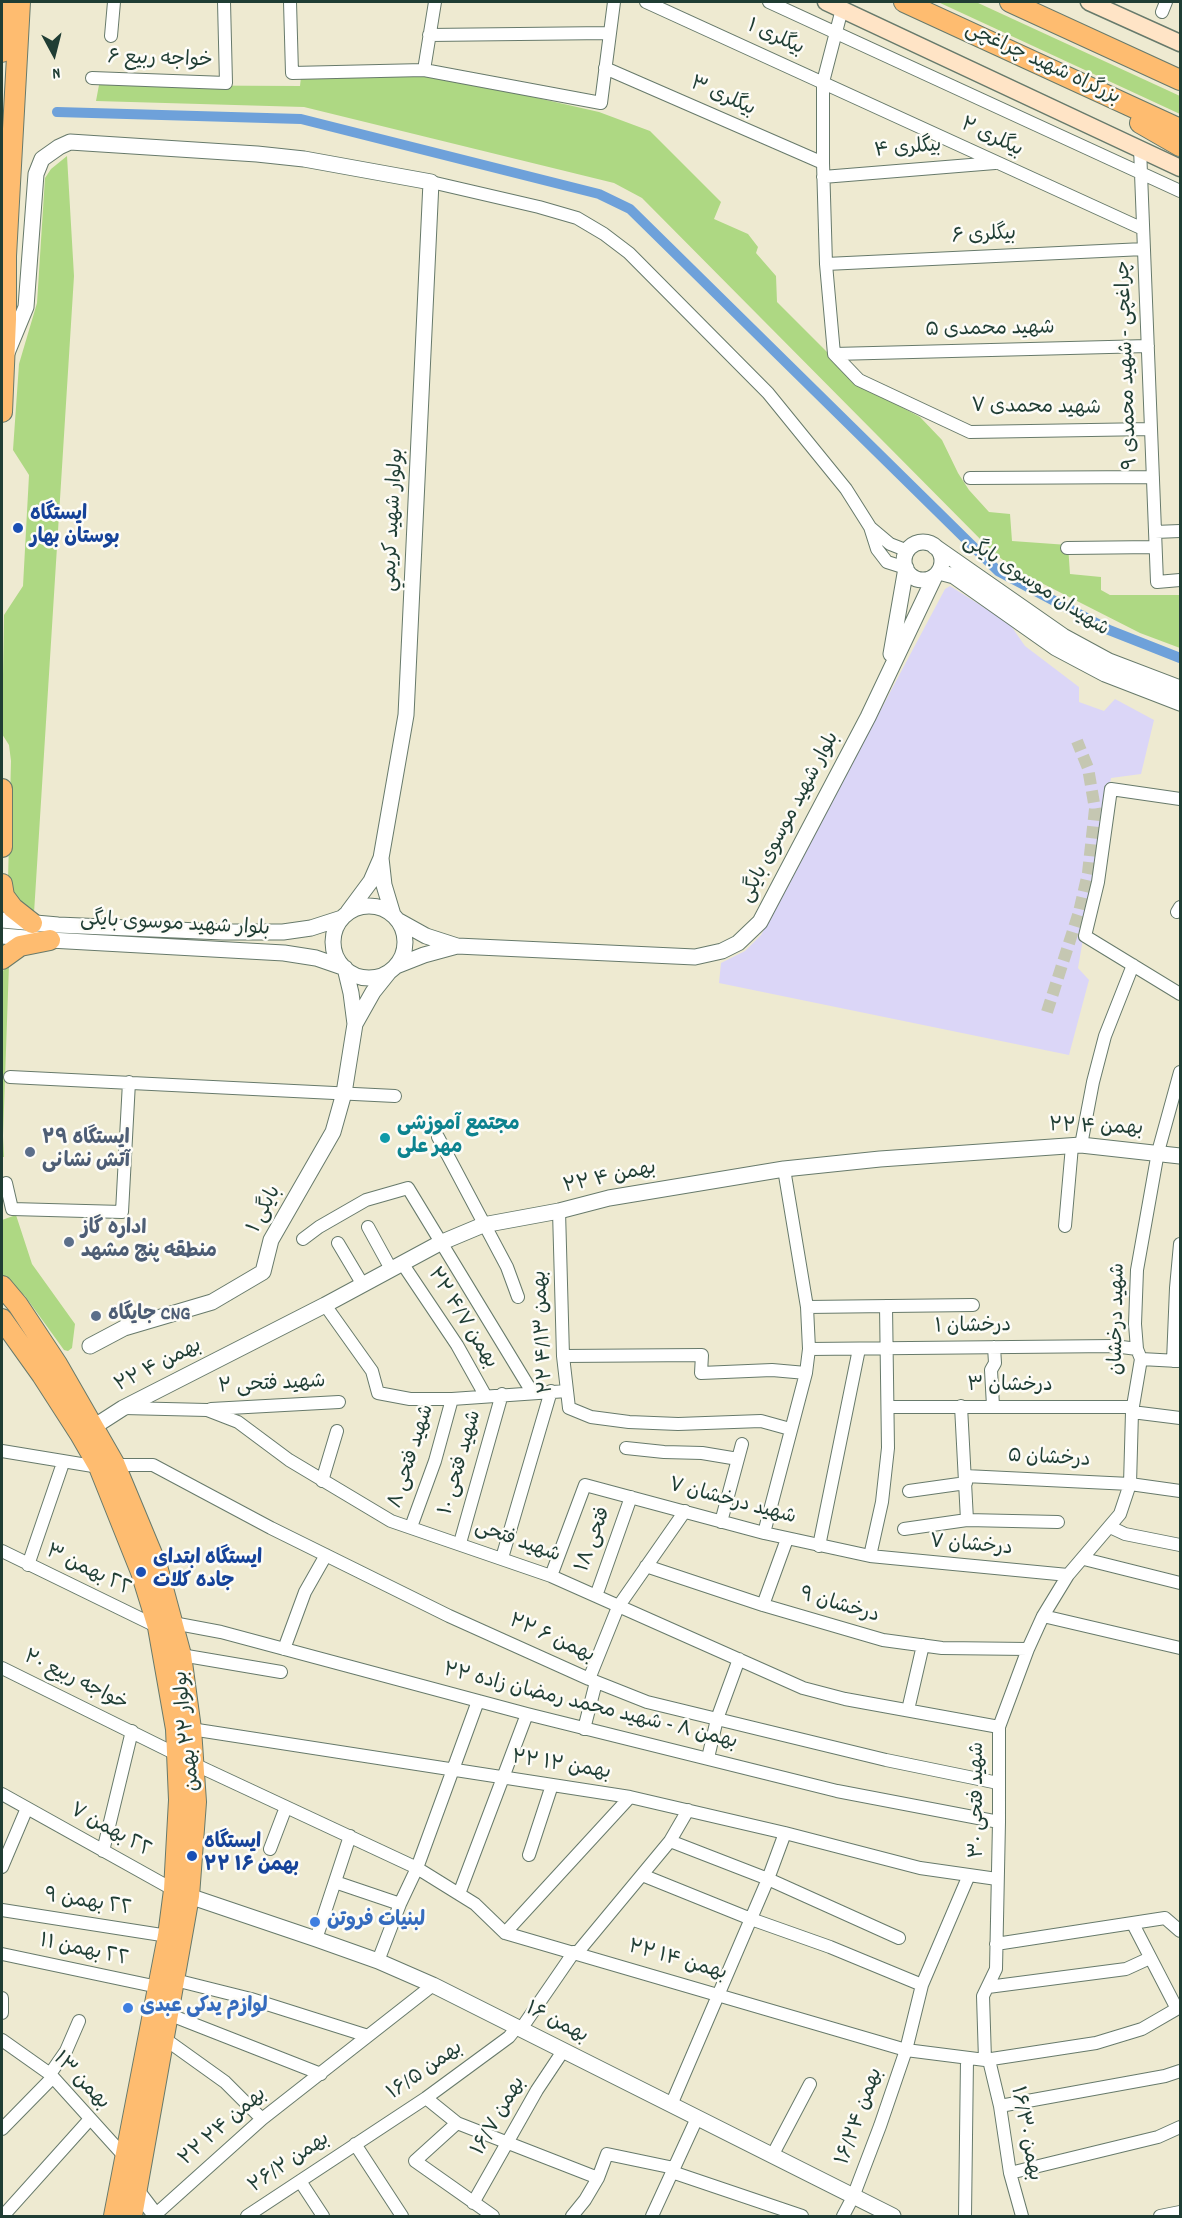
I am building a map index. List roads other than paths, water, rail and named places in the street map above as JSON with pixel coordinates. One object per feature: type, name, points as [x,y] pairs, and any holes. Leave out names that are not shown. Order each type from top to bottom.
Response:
[{"type":"main road","points":[[2,52],[4,2]]},
{"type":"main road","points":[[2,412],[6,256],[20,2]]},
{"type":"main road","points":[[6,319],[22,213],[31,2]]},
{"type":"main road","points":[[826,2],[1180,168]]},
{"type":"main road","name":"بزرگراه شهید چراغچی","points":[[904,2],[1180,129]]},
{"type":"main road","points":[[1011,2],[1180,80]]},
{"type":"main road","points":[[1089,2],[1180,43]]},
{"type":"main road","points":[[1038,14],[1180,68]]},
{"type":"main road","points":[[1028,59],[1180,146]]},
{"type":"main road","points":[[2,789],[2,847]]},
{"type":"main road","points":[[2,884],[4,896],[13,908],[32,923]]},
{"type":"main road","points":[[2,959],[20,946],[50,940]]},
{"type":"main road","name":"بولوار ۲۲ بهمن","points":[[2,1286],[18,1305],[57,1364],[94,1426],[107,1466],[157,1566],[166,1625],[176,1729],[196,1802],[167,1984],[125,2157],[114,2217]]},
{"type":"main road","name":"بولوار ۲۲ بهمن","points":[[2,1319],[107,1466]]},
{"type":"main road","name":"بولوار ۲۲ بهمن","points":[[166,1625],[181,1655],[191,1729],[186,1760]]},
{"type":"main road","name":"بولوار ۲۲ بهمن","points":[[132,2217],[165,2039],[168,2014],[168,1936],[182,1893]]},
{"type":"street","points":[[111,36],[114,2]]},
{"type":"street","name":"خواجه ربیع ۶","points":[[92,78],[226,83],[224,2]]},
{"type":"street","points":[[290,2],[292,73],[424,70],[601,103],[614,2]]},
{"type":"street","points":[[424,70],[435,2]]},
{"type":"street","name":"بیگلری ۱","points":[[646,2],[823,82]]},
{"type":"street","points":[[769,2],[1180,191]]},
{"type":"street","points":[[834,354],[826,264],[823,82],[842,9]]},
{"type":"street","points":[[429,35],[609,33]]},
{"type":"street","name":"بیگلری ۳","points":[[605,69],[823,163]]},
{"type":"street","name":"بیگلری ۲","points":[[823,82],[1143,230]]},
{"type":"street","points":[[4,359],[26,308],[36,174],[42,159],[70,142],[304,159],[431,183],[539,207],[577,219],[604,234],[629,253],[768,393],[846,489],[870,527],[878,549],[887,561],[906,568],[913,577],[930,579],[942,567],[941,555],[929,543],[917,543],[905,556],[906,568]]},
{"type":"street","name":"۹ چراغچی - شهید محمدی","points":[[1140,148],[1155,548],[1162,581]]},
{"type":"street","name":"بیگلری ۴","points":[[823,177],[996,163]]},
{"type":"street","name":"بولوار شهيد كريمي","points":[[396,918],[384,885],[381,858],[405,716],[431,183]]},
{"type":"street","name":"بیگلری ۶","points":[[826,264],[1144,249]]},
{"type":"street","name":"شهید محمدی ۵","points":[[834,354],[1148,346]]},
{"type":"street","name":"شهید محمدی ۷","points":[[834,354],[859,380],[970,432],[1151,429]]},
{"type":"street","points":[[970,478],[1152,477]]},
{"type":"street","points":[[870,527],[890,544],[908,551]]},
{"type":"street","points":[[1155,532],[1180,531]]},
{"type":"street","name":"شهیدان موسوی بایگی","points":[[934,546],[1063,636],[1109,661],[1180,688]]},
{"type":"street","points":[[1067,548],[1155,548]]},
{"type":"street","name":"بلوار شهید موسوی بایگی","points":[[886,677],[906,568]]},
{"type":"street","name":"بلوار شهید موسوی بایگی","points":[[396,918],[426,936],[457,946],[695,957],[722,951],[738,943],[760,921],[868,717],[937,574]]},
{"type":"street","name":"شهیدان موسوی بایگی","points":[[937,574],[954,576],[1066,653],[1105,674],[1180,703]]},
{"type":"street","points":[[1162,581],[1180,580]]},
{"type":"street","points":[[1162,581],[1180,588]]},
{"type":"street","points":[[1180,800],[1112,789],[1098,882],[1085,936],[1180,994]]},
{"type":"street","name":"بولوار شهيد كريمي","points":[[345,915],[370,881],[381,858]]},
{"type":"street","points":[[355,1024],[373,992],[393,968],[404,952],[405,944],[402,928],[387,910],[371,906],[356,908],[345,915],[334,932],[334,948],[345,968],[351,973],[375,977],[393,968]]},
{"type":"street","name":"بلوار شهید موسوی بایگی","points":[[2,920],[223,932],[283,932],[311,928],[345,915]]},
{"type":"street","name":"بلوار شهید موسوی بایگی","points":[[2,936],[284,953],[316,958],[345,968]]},
{"type":"street","name":"بلوار شهید موسوی بایگی","points":[[393,968],[424,955],[457,946]]},
{"type":"street","points":[[1065,1226],[1077,1145],[1093,1082],[1105,1036],[1133,965]]},
{"type":"street","points":[[345,968],[355,1024]]},
{"type":"street","name":"بایگی ۱","points":[[90,1346],[124,1328],[212,1302],[264,1272],[271,1240],[333,1132],[344,1093],[355,1024]]},
{"type":"street","name":"شهید درخشان","points":[[1043,1616],[1068,1575],[1120,1514],[1130,1484],[1132,1409],[1139,1354],[1135,1324],[1137,1270],[1158,1152],[1180,1072]]},
{"type":"street","points":[[10,1077],[396,1096]]},
{"type":"street","points":[[6,1183],[12,1209],[122,1212],[129,1082]]},
{"type":"street","points":[[438,1137],[507,1267],[518,1297]]},
{"type":"street","name":"۲۲ بهمن ۴","points":[[94,1426],[123,1408],[325,1305],[440,1243],[483,1225],[559,1211],[609,1198],[784,1169],[880,1159],[1077,1145],[1180,1156]]},
{"type":"street","points":[[764,1533],[810,1349],[807,1307],[784,1169]]},
{"type":"street","points":[[303,1239],[366,1200],[408,1188],[532,1392]]},
{"type":"street","name":"۲۲ بهمن ۴/۱۳","points":[[559,1211],[563,1356],[569,1408],[591,1418],[678,1425],[761,1421],[790,1429]]},
{"type":"street","name":"۲۲ بهمن ۴/۷","points":[[368,1227],[457,1345],[485,1395]]},
{"type":"street","points":[[338,1243],[363,1285]]},
{"type":"street","points":[[1177,1361],[1176,1288],[1180,1244]]},
{"type":"street","points":[[325,1305],[372,1371],[378,1393],[410,1399],[452,1399],[567,1391]]},
{"type":"street","points":[[807,1307],[973,1305]]},
{"type":"street","points":[[870,1556],[882,1502],[888,1448],[886,1306]]},
{"type":"street","name":"درخشان ۱","points":[[810,1349],[1114,1346],[1139,1354],[1177,1361]]},
{"type":"street","points":[[993,1406],[991,1370],[995,1363],[994,1347]]},
{"type":"street","points":[[819,1546],[859,1349]]},
{"type":"street","points":[[563,1356],[702,1355],[701,1373],[772,1370],[806,1372]]},
{"type":"street","points":[[502,1558],[551,1392]]},
{"type":"street","name":"شهید فتحی ۱۰","points":[[460,1543],[502,1394]]},
{"type":"street","name":"شهید فتحی ۸","points":[[411,1527],[435,1461],[452,1399]]},
{"type":"street","name":"شهید فتحی ۲","points":[[207,1410],[339,1402]]},
{"type":"street","points":[[961,1406],[967,1520]]},
{"type":"street","name":"درخشان ۳","points":[[888,1407],[993,1406],[1132,1409],[1180,1418]]},
{"type":"street","name":"شهید فتحی","points":[[123,1408],[207,1410],[238,1422],[322,1482],[391,1521],[551,1576],[803,1688],[845,1699],[999,1727]]},
{"type":"street","points":[[322,1482],[337,1431]]},
{"type":"street","points":[[721,1522],[742,1444]]},
{"type":"street","points":[[626,1448],[702,1453],[738,1459]]},
{"type":"street","name":"۲۲ بهمن ۶","points":[[2,1452],[63,1463],[107,1466],[153,1465],[271,1528],[449,1616],[647,1702],[886,1760],[998,1783]]},
{"type":"street","points":[[28,1565],[63,1463]]},
{"type":"street","name":"درخشان ۵","points":[[909,1491],[966,1480],[1130,1484],[1180,1491]]},
{"type":"street","name":"شهید درخشان ۷","points":[[551,1576],[585,1485],[787,1539],[870,1556]]},
{"type":"street","name":"فتحی ۱۸","points":[[596,1596],[631,1497]]},
{"type":"street","points":[[584,1728],[592,1680],[618,1607],[686,1511]]},
{"type":"street","points":[[904,1529],[967,1520],[1058,1522]]},
{"type":"street","points":[[1110,1527],[1125,1534],[1180,1545]]},
{"type":"street","points":[[763,1605],[787,1539]]},
{"type":"street","name":"٢٢ بهمن ۳","points":[[2,1551],[28,1565],[166,1625]]},
{"type":"street","points":[[284,1649],[305,1592],[326,1555]]},
{"type":"street","name":"درخشان ۷","points":[[870,1556],[1068,1575]]},
{"type":"street","points":[[1084,1559],[1180,1583]]},
{"type":"street","name":"درخشان ۹","points":[[646,1566],[763,1605],[883,1640],[942,1648],[1028,1648]]},
{"type":"street","points":[[1043,1616],[1180,1648]]},
{"type":"street","name":"شهید فتحی ۳۰","points":[[921,1868],[998,1880],[999,1727],[1028,1648],[1043,1616]]},
{"type":"street","name":"۲۲ بهمن ۸ - شهید محمد رمضان زاده","points":[[166,1625],[221,1632],[527,1714],[837,1791],[999,1822]]},
{"type":"street","points":[[908,1710],[924,1645]]},
{"type":"street","points":[[181,1655],[281,1672]]},
{"type":"street","points":[[708,1758],[717,1719],[739,1659]]},
{"type":"street","name":"خواجه ربیع ۲۰","points":[[2,1668],[186,1760]]},
{"type":"street","points":[[378,1961],[455,1770],[478,1701]]},
{"type":"street","points":[[459,1894],[527,1714]]},
{"type":"street","name":"۲۲ بهمن ۱۲","points":[[191,1729],[630,1797],[921,1868]]},
{"type":"street","points":[[103,1851],[132,1731]]},
{"type":"street","name":"۲۲ بهمن ۱۴","points":[[186,1760],[417,1868],[475,1904],[506,1933],[718,1993],[906,2050],[987,2060],[1095,2043],[1142,2029],[1179,2008]]},
{"type":"street","points":[[529,1855],[552,1785]]},
{"type":"street","name":"٢٢ بهمن ٧","points":[[2,1794],[182,1893]]},
{"type":"street","points":[[506,1933],[630,1797]]},
{"type":"street","points":[[270,1849],[286,1807]]},
{"type":"street","points":[[2,1867],[8,1848],[27,1808]]},
{"type":"street","name":"بهمن ۱۶/۵","points":[[355,2144],[426,2098],[519,2028],[576,1953],[670,1841],[688,1810]]},
{"type":"street","points":[[671,2105],[768,1879],[785,1833]]},
{"type":"street","points":[[316,1939],[350,1836]]},
{"type":"street","points":[[670,1841],[768,1879],[899,1938]]},
{"type":"street","points":[[642,1875],[922,1985]]},
{"type":"street","name":"بهمن ۱۶/۲۴","points":[[843,2217],[853,2197],[906,2050],[922,1985],[969,1875]]},
{"type":"street","name":"بهمن ۱۶/۳۰","points":[[998,1880],[996,1969],[983,1995],[982,2005],[987,2060],[1000,2106],[1010,2173],[1022,2217]]},
{"type":"street","points":[[335,1882],[400,1904]]},
{"type":"street","name":"بهمن ۱۶","points":[[182,1893],[378,1961],[433,1985],[893,2216]]},
{"type":"street","name":"٢٢ بهمن ۹","points":[[2,1910],[168,1936]]},
{"type":"street","points":[[996,1944],[1165,1918],[1180,1931]]},
{"type":"street","points":[[1133,1924],[1179,2008]]},
{"type":"street","name":"٢٢ بهمن ١١","points":[[2,1954],[251,1999],[368,2036]]},
{"type":"street","points":[[988,1987],[1126,1969],[1150,1958]]},
{"type":"street","name":"۲۲ بهمن ۲۴","points":[[154,2216],[262,2119],[433,1985]]},
{"type":"street","points":[[2,1998],[2,2013]]},
{"type":"street","points":[[168,2014],[321,2074]]},
{"type":"street","points":[[2,2129],[51,2075],[66,2051],[79,2021]]},
{"type":"street","points":[[165,2039],[225,2082],[262,2119]]},
{"type":"street","name":"بهمن ۱۳","points":[[3,2044],[51,2075],[125,2157]]},
{"type":"street","name":"بهمن ۱۶/۷","points":[[473,2203],[537,2090],[563,2050]]},
{"type":"street","points":[[965,2217],[967,2059]]},
{"type":"street","points":[[1000,2106],[1164,2076],[1180,2071]]},
{"type":"street","points":[[772,2156],[810,2084]]},
{"type":"street","points":[[426,2098],[457,2123],[598,2178]]},
{"type":"street","points":[[652,2217],[697,2118]]},
{"type":"street","points":[[3,2217],[90,2119]]},
{"type":"street","points":[[457,2123],[416,2161],[493,2217]]},
{"type":"street","points":[[1010,2173],[1158,2136],[1180,2127]]},
{"type":"street","points":[[355,2144],[402,2217]]},
{"type":"street","name":"بهمن ۲۶/۲","points":[[247,2217],[355,2144]]},
{"type":"street","points":[[572,2217],[598,2178],[607,2154],[673,2170],[802,2217]]},
{"type":"street","points":[[300,2181],[323,2217]]},
{"type":"street","points":[[137,2191],[154,2216]]},
{"type":"street","points":[[1160,2217],[1180,2212]]},
{"type":"waterway","points":[[57,112],[301,119],[599,194],[630,209],[998,571],[1109,630],[1180,658]]},
{"type":"tunnel","points":[[1047,1012],[1079,912],[1088,873],[1095,809],[1088,768],[1077,741]]},
{"type":"place","name":"ایستگاه بوستان بهار","points":[[18,528]]},
{"type":"place","name":"مجتمع آموزشی مهر علی","points":[[385,1138]]},
{"type":"place","name":"ایستگاه ۲۹ آتش نشانی","points":[[30,1152]]},
{"type":"place","name":"اداره گاز منطقه پنج مشهد","points":[[69,1242]]},
{"type":"place","name":"جایگاه CNG","points":[[96,1316]]},
{"type":"place","name":"ایستگاه ابتدای جاده کلات","points":[[141,1572]]},
{"type":"place","name":"ایستگاه ۲۲ بهمن ۱۶","points":[[192,1856]]},
{"type":"place","name":"لبنیات فروتن","points":[[315,1922]]},
{"type":"place","name":"لوازم یدکی عبدی","points":[[128,2008]]}]
